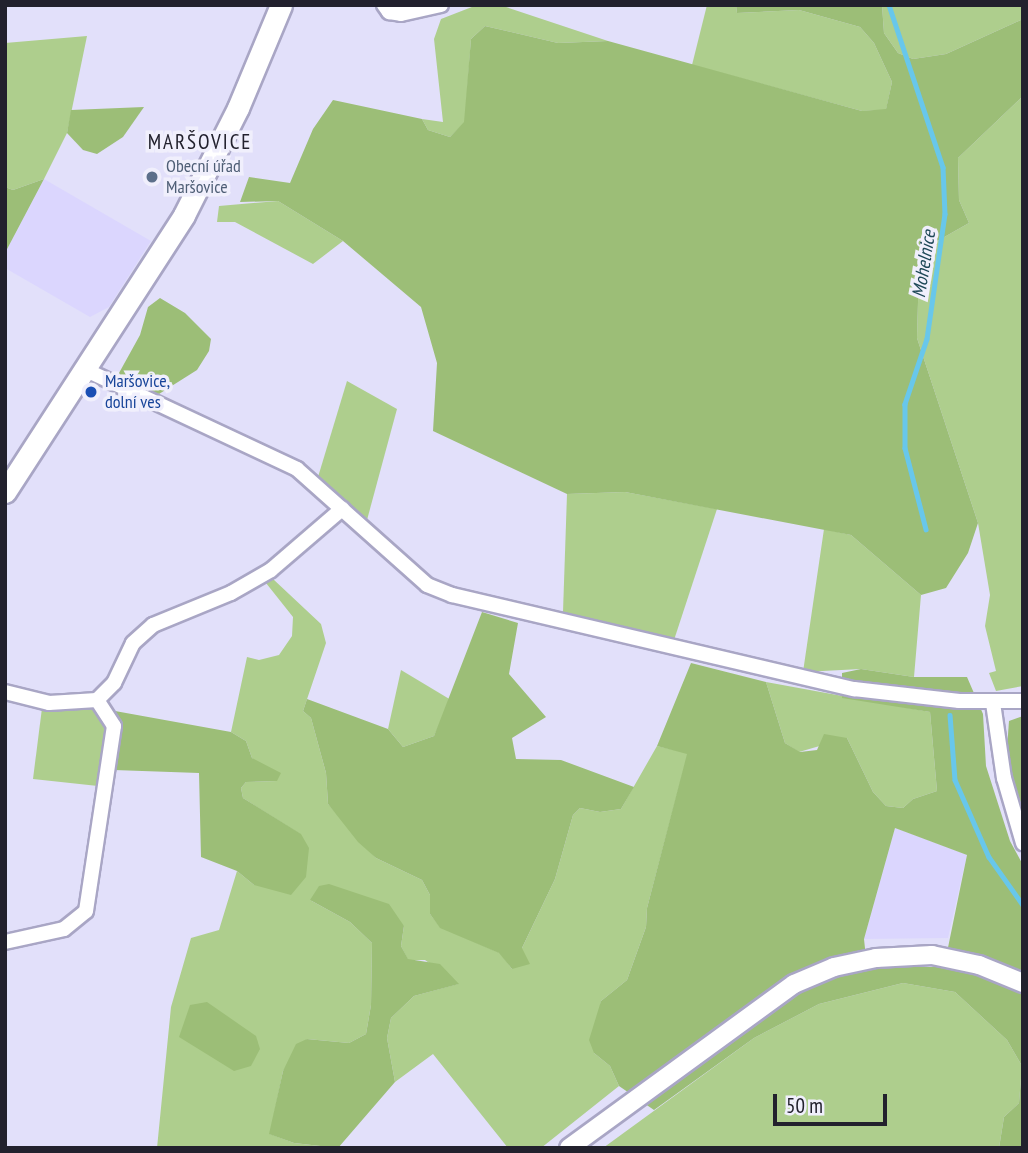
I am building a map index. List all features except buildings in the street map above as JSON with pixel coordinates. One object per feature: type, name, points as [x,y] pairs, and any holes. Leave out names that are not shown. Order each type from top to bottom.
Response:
[{"type":"main road","points":[[5,492],[184,215],[238,108],[281,5]]},
{"type":"street","points":[[384,5],[389,12],[401,14],[441,5]]},
{"type":"street","points":[[86,370],[297,470],[428,585],[452,595],[854,690],[993,703],[1023,701]]},
{"type":"street","points":[[5,692],[49,704],[97,701],[114,683],[133,643],[153,625],[231,593],[271,570],[342,509]]},
{"type":"street","points":[[5,942],[64,929],[86,911],[114,726],[97,701]]},
{"type":"street","points":[[993,703],[1004,778],[1023,843]]},
{"type":"street","points":[[569,1148],[777,995],[834,967],[876,958],[932,955],[979,965],[1023,984]]},
{"type":"shaded area","points":[[44,179],[151,241],[109,307],[90,317],[5,268],[5,253]]},
{"type":"shaded area","points":[[895,828],[967,855],[948,938],[864,939]]},
{"type":"green space","points":[[477,5],[500,5],[608,41],[558,43],[485,26],[471,39],[465,122],[450,137],[428,130],[422,119],[443,122],[434,39],[441,19]]},
{"type":"green space","points":[[707,5],[736,5],[737,13],[799,10],[860,27],[874,43],[892,82],[886,110],[862,111],[692,65]]},
{"type":"green space","points":[[736,5],[882,5],[884,33],[898,53],[913,59],[946,54],[1023,19],[1023,96],[958,158],[959,200],[969,223],[932,244],[919,267],[917,338],[978,523],[968,553],[946,588],[921,595],[851,535],[625,492],[567,494],[433,431],[437,363],[421,307],[343,241],[278,201],[240,202],[249,177],[290,183],[313,129],[333,100],[422,119],[428,130],[450,137],[464,122],[471,39],[485,26],[558,43],[608,41],[862,111],[886,109],[892,82],[874,43],[860,27],[799,10],[737,13]]},
{"type":"green space","points":[[882,5],[1023,5],[1023,19],[946,54],[913,59],[898,53],[884,33]]},
{"type":"green space","points":[[87,36],[67,133],[44,179],[13,190],[5,187],[5,43]]},
{"type":"green space","points":[[1023,96],[1023,686],[996,691],[989,673],[996,671],[985,626],[990,595],[978,523],[917,338],[919,267],[932,244],[969,223],[959,200],[958,158]]},
{"type":"green space","points":[[144,107],[123,137],[97,154],[83,150],[67,133],[71,110]]},
{"type":"green space","points":[[44,179],[5,253],[5,187],[13,190]]},
{"type":"green space","points":[[278,201],[343,241],[313,264],[235,222],[217,222],[219,206]]},
{"type":"green space","points":[[160,298],[185,313],[211,339],[209,351],[197,370],[159,394],[129,385],[119,373],[140,335],[148,307]]},
{"type":"green space","points":[[347,381],[397,409],[367,520],[318,477]]},
{"type":"green space","points":[[625,492],[717,509],[674,640],[563,612],[567,494]]},
{"type":"green space","points":[[824,529],[851,535],[921,595],[914,677],[861,669],[803,672]]},
{"type":"green space","points":[[273,579],[321,624],[326,643],[303,711],[311,718],[326,773],[328,804],[376,858],[422,880],[430,895],[430,914],[440,927],[500,953],[512,969],[555,879],[573,815],[580,808],[600,812],[621,809],[657,746],[688,753],[647,908],[646,927],[627,980],[601,1001],[594,1053],[610,1066],[619,1086],[541,1148],[508,1148],[433,1054],[395,1082],[387,1038],[391,1018],[414,996],[458,984],[425,960],[408,960],[401,946],[404,926],[310,900],[350,922],[372,943],[371,1005],[366,1034],[349,1043],[307,1039],[283,1071],[270,1134],[294,1143],[338,1148],[157,1148],[171,1007],[191,938],[219,930],[237,871],[254,885],[300,834],[243,798],[241,788],[246,782],[277,781],[252,758],[246,741],[231,732],[247,657],[259,660],[279,655],[292,636],[293,617],[266,583]]},
{"type":"green space","points":[[482,612],[518,623],[509,674],[546,717],[512,738],[516,759],[561,760],[634,787],[621,809],[600,812],[580,808],[573,815],[555,879],[522,948],[530,964],[512,969],[499,953],[440,928],[430,914],[430,895],[422,880],[376,858],[358,842],[328,804],[326,773],[311,718],[303,711],[307,699],[388,729],[403,747],[434,736]]},
{"type":"green space","points":[[691,663],[766,682],[785,743],[800,752],[817,750],[824,734],[847,738],[873,792],[886,806],[903,808],[913,799],[937,791],[930,712],[842,698],[842,673],[861,669],[914,677],[967,677],[983,714],[986,766],[1010,841],[1023,865],[1023,1148],[999,1148],[1004,1117],[1019,1103],[1022,1066],[1007,1040],[955,992],[903,983],[819,1004],[754,1038],[654,1110],[619,1086],[610,1066],[594,1053],[589,1040],[601,1001],[627,980],[646,927],[647,908],[687,754],[657,746]],"holes":[[[895,828],[967,855],[944,967],[867,967],[864,939]]]},
{"type":"green space","points":[[401,670],[451,700],[434,736],[403,747],[388,729]]},
{"type":"green space","points":[[766,682],[930,712],[937,791],[913,799],[903,808],[886,806],[873,792],[847,738],[799,752],[785,743]]},
{"type":"green space","points":[[42,708],[93,709],[106,719],[109,728],[98,786],[33,779]]},
{"type":"green space","points":[[115,711],[231,732],[246,741],[252,758],[281,773],[277,781],[246,782],[241,788],[243,798],[301,834],[309,848],[306,877],[291,895],[254,885],[237,871],[201,857],[199,773],[114,770]]},
{"type":"green space","points":[[1023,716],[1023,813],[1006,762],[1009,721]]},
{"type":"green space","points":[[329,884],[389,904],[404,926],[401,946],[408,959],[440,964],[459,984],[414,996],[391,1018],[387,1038],[395,1082],[338,1148],[294,1143],[269,1134],[283,1071],[296,1044],[307,1039],[349,1043],[366,1034],[371,1005],[372,943],[350,922],[310,900],[319,886]]},
{"type":"green space","points":[[903,983],[955,992],[1007,1040],[1022,1066],[1019,1103],[1004,1117],[999,1148],[603,1148],[754,1038],[819,1004]]},
{"type":"green space","points":[[207,1002],[256,1036],[260,1049],[251,1066],[234,1071],[179,1037],[190,1005]]},
{"type":"waterway","name":"Mohelnice","points":[[889,5],[943,167],[945,214],[927,339],[905,404],[905,448],[926,529]]},
{"type":"waterway","name":"Mohelnice","points":[[950,715],[955,780],[989,857],[1023,905]]},
{"type":"place","name":"Obecní úřad Maršovice","points":[[152,177]]},
{"type":"place","name":"Maršovice, dolní ves","points":[[91,392]]},
{"type":"district","name":"MARŠOVICE","points":[[200,142]]}]
